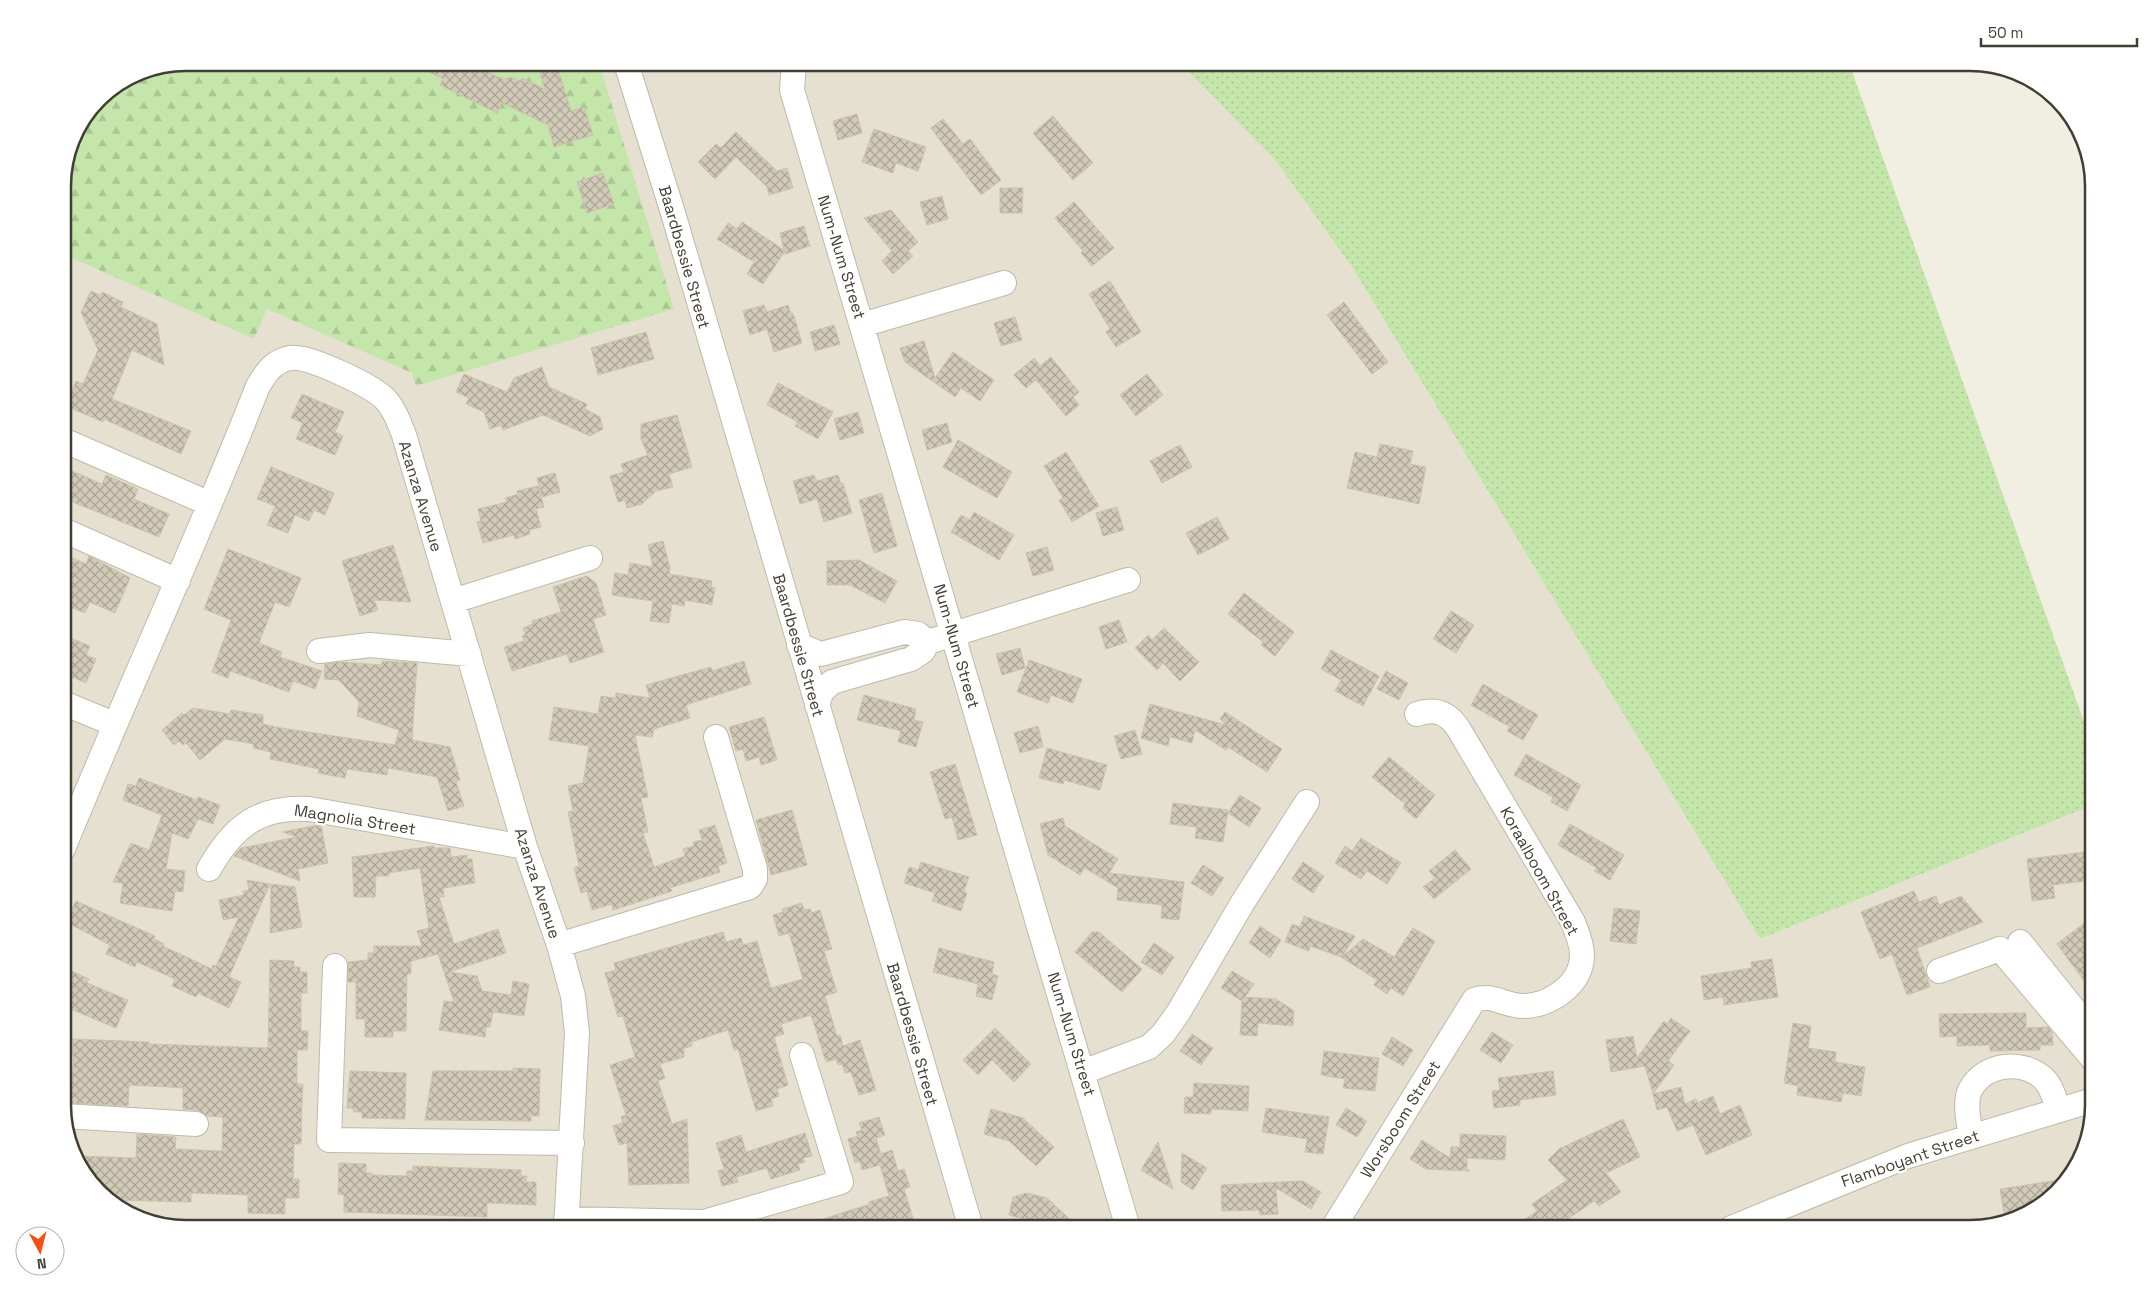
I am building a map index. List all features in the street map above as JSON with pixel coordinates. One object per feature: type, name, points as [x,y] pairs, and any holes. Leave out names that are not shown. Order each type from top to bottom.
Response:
[{"type":"street","name":"Baardbessie Street","points":[[629,71],[673,213],[969,1220]]},
{"type":"street","name":"Num-Num Street","points":[[793,71],[792,90],[954,633],[1126,1220]]},
{"type":"street","points":[[862,325],[1004,283]]},
{"type":"street","name":"Azanza Avenue","points":[[71,829],[114,724],[178,581],[258,386],[270,367],[282,360],[296,358],[340,372],[384,398],[398,421],[526,847],[559,945],[573,996],[577,1033],[566,1220]]},
{"type":"street","points":[[71,443],[210,504]]},
{"type":"street","points":[[71,534],[178,581]]},
{"type":"street","points":[[453,601],[590,558]]},
{"type":"street","points":[[817,705],[822,691],[832,682],[911,659],[923,651],[928,642],[1128,580]]},
{"type":"street","points":[[799,645],[821,654],[904,632],[918,634],[928,642]]},
{"type":"street","points":[[319,651],[370,645],[468,654]]},
{"type":"street","points":[[71,706],[114,724]]},
{"type":"street","name":"Koraalboom Street","points":[[1417,714],[1431,710],[1441,712],[1451,718],[1568,914],[1579,936],[1581,964],[1576,974],[1556,997],[1540,1004],[1522,1006],[1484,997],[1474,1000],[1467,1010]]},
{"type":"street","points":[[559,945],[750,887],[755,879],[755,869],[716,737]]},
{"type":"street","points":[[1083,1072],[1148,1047],[1163,1034],[1178,1013],[1243,902],[1307,802]]},
{"type":"street","name":"Magnolia Street","points":[[209,869],[219,852],[238,830],[253,818],[290,808],[309,808],[526,847]]},
{"type":"street","points":[[2020,942],[2085,1022]]},
{"type":"street","points":[[1939,971],[2000,949],[2085,1048]]},
{"type":"street","points":[[335,966],[329,1140],[572,1143]]},
{"type":"street","name":"Worsboom Street","points":[[1338,1220],[1467,1010]]},
{"type":"street","points":[[711,1220],[841,1182],[802,1055]]},
{"type":"street","points":[[1971,1137],[1968,1102],[1970,1090],[1992,1070],[2010,1066],[2028,1067],[2044,1079],[2053,1093],[2058,1110]]},
{"type":"street","name":"Flamboyant Street","points":[[1750,1220],[1872,1170],[1971,1137],[2085,1102]]},
{"type":"street","points":[[72,1116],[196,1124]]},
{"type":"shaded area","points":[[179,71],[1188,71],[1275,160],[1352,267],[1760,939],[2085,808],[2085,1105],[2081,1135],[2076,1149],[2061,1175],[2040,1196],[2014,1211],[2000,1216],[1970,1220],[186,1220],[156,1216],[142,1211],[116,1196],[95,1175],[77,1142],[71,1112],[71,179],[75,156],[83,135],[100,110],[122,91],[156,75]]},
{"type":"green space","points":[[179,71],[601,71],[674,309],[416,386],[412,373],[267,309],[254,339],[71,258],[71,179],[73,164],[83,135],[100,110],[110,100],[142,80],[164,73]]},
{"type":"green space","points":[[1188,71],[1852,71],[2085,725],[2085,808],[1760,939],[1352,267],[1275,160]]},
{"type":"building","points":[[427,71],[487,71],[503,80],[511,77],[520,81],[522,78],[545,89],[539,71],[559,71],[571,111],[584,107],[593,135],[554,147],[548,125],[502,103],[497,113],[440,85],[443,79]]},
{"type":"building","points":[[857,114],[862,133],[838,140],[833,121]]},
{"type":"building","points":[[1053,116],[1093,163],[1073,180],[1033,133]]},
{"type":"building","points":[[943,119],[963,144],[970,139],[1001,180],[981,195],[931,128]]},
{"type":"building","points":[[874,129],[926,147],[918,171],[896,163],[893,173],[862,162]]},
{"type":"building","points":[[736,132],[777,171],[787,168],[793,188],[769,195],[767,187],[736,157],[715,179],[698,162],[716,144],[721,148]]},
{"type":"building","points":[[603,173],[614,204],[587,213],[577,182]]},
{"type":"building","points":[[1000,188],[1023,188],[1022,213],[1000,213]]},
{"type":"building","points":[[942,196],[948,219],[927,225],[920,202]]},
{"type":"building","points":[[1074,202],[1114,248],[1092,266],[1081,253],[1083,251],[1055,218]]},
{"type":"building","points":[[891,210],[918,242],[908,251],[913,256],[893,274],[882,261],[892,251],[864,218]]},
{"type":"building","points":[[742,222],[784,250],[780,233],[804,226],[810,246],[785,254],[785,251],[763,284],[747,274],[754,262],[717,239],[728,223],[737,229]]},
{"type":"building","points":[[1110,281],[1141,332],[1116,347],[1106,332],[1110,329],[1089,294]]},
{"type":"building","points":[[91,291],[100,295],[102,292],[123,302],[121,307],[157,324],[164,365],[132,350],[112,399],[191,431],[181,454],[104,419],[103,422],[71,408],[71,394],[76,381],[83,384],[98,350],[81,312]]},
{"type":"building","points":[[1344,302],[1388,362],[1372,374],[1327,315]]},
{"type":"building","points":[[764,305],[767,312],[788,305],[791,314],[793,313],[802,343],[774,352],[767,329],[750,335],[743,311]]},
{"type":"building","points":[[1015,317],[1022,340],[1001,346],[994,323]]},
{"type":"building","points":[[834,325],[840,344],[815,351],[810,332]]},
{"type":"building","points":[[646,332],[654,359],[598,375],[591,348]]},
{"type":"building","points":[[924,341],[935,378],[953,352],[994,380],[980,401],[961,388],[955,397],[905,362],[900,348]]},
{"type":"building","points":[[1051,357],[1079,392],[1073,397],[1079,405],[1066,416],[1036,380],[1026,388],[1014,375],[1034,358],[1040,366]]},
{"type":"building","points":[[542,367],[549,387],[587,404],[585,409],[600,417],[603,429],[590,436],[543,415],[503,430],[501,425],[490,429],[484,412],[466,404],[469,398],[456,392],[464,374],[507,392],[514,378]]},
{"type":"building","points":[[1147,374],[1163,395],[1136,416],[1120,395]]},
{"type":"building","points":[[778,383],[833,412],[818,439],[795,426],[798,422],[767,405]]},
{"type":"building","points":[[302,394],[344,412],[335,432],[343,436],[335,455],[296,439],[303,423],[291,418]]},
{"type":"building","points":[[858,412],[864,433],[840,440],[834,419]]},
{"type":"building","points":[[677,415],[692,467],[669,474],[673,487],[656,491],[642,504],[627,508],[625,500],[618,502],[610,476],[624,472],[621,464],[648,455],[641,439],[641,424]]},
{"type":"building","points":[[947,423],[952,442],[927,450],[922,430]]},
{"type":"building","points":[[958,440],[1012,472],[997,498],[943,467]]},
{"type":"building","points":[[1380,444],[1413,451],[1410,464],[1426,467],[1419,504],[1347,488],[1355,452],[1377,457]]},
{"type":"building","points":[[1180,445],[1192,467],[1162,483],[1150,461]]},
{"type":"building","points":[[1066,452],[1099,506],[1072,522],[1059,500],[1063,498],[1044,466]]},
{"type":"building","points":[[271,467],[334,493],[325,515],[314,510],[309,521],[295,515],[288,533],[267,525],[275,506],[257,499]]},
{"type":"building","points":[[71,470],[102,484],[106,475],[138,489],[134,499],[169,514],[159,537],[71,501]]},
{"type":"building","points":[[555,473],[560,492],[542,497],[537,478]]},
{"type":"building","points":[[814,475],[817,481],[838,475],[841,484],[843,483],[852,513],[824,522],[817,499],[800,504],[793,481]]},
{"type":"building","points":[[538,486],[544,507],[536,509],[541,527],[529,530],[530,534],[515,539],[514,535],[483,543],[477,522],[481,521],[478,509],[507,502],[505,498],[518,494],[517,491]]},
{"type":"building","points":[[882,493],[897,546],[874,553],[859,500]]},
{"type":"building","points":[[1117,507],[1124,530],[1103,536],[1096,513]]},
{"type":"building","points":[[974,512],[1014,535],[999,560],[951,532],[961,515],[970,520]]},
{"type":"building","points":[[1217,517],[1229,539],[1198,555],[1186,533]]},
{"type":"building","points":[[663,541],[670,568],[669,574],[712,581],[711,587],[715,588],[712,605],[685,600],[684,606],[672,604],[669,623],[650,621],[653,601],[612,595],[615,573],[628,575],[630,563],[653,567],[648,545]]},
{"type":"building","points":[[393,545],[411,602],[374,600],[378,610],[360,616],[342,561]]},
{"type":"building","points":[[1047,547],[1054,570],[1033,576],[1026,553]]},
{"type":"building","points":[[228,549],[301,578],[289,607],[275,602],[259,643],[282,652],[280,657],[322,671],[315,689],[293,681],[289,692],[230,671],[228,678],[212,672],[231,620],[204,609]]},
{"type":"building","points":[[89,556],[130,578],[115,613],[90,602],[85,613],[71,607],[71,557],[86,564]]},
{"type":"building","points":[[859,560],[897,581],[885,603],[850,585],[827,585],[827,561]]},
{"type":"building","points":[[587,576],[596,583],[606,615],[593,619],[604,652],[570,663],[567,654],[512,671],[504,647],[524,641],[522,636],[525,635],[523,628],[533,624],[532,621],[561,612],[553,587]]},
{"type":"building","points":[[1244,593],[1294,632],[1275,656],[1261,645],[1263,642],[1228,614]]},
{"type":"building","points":[[1451,611],[1474,625],[1456,653],[1433,639]]},
{"type":"building","points":[[1119,620],[1127,642],[1106,649],[1099,627]]},
{"type":"building","points":[[1164,628],[1199,662],[1180,681],[1163,663],[1157,670],[1135,648],[1148,635],[1152,640]]},
{"type":"building","points":[[71,638],[90,646],[86,655],[96,659],[86,683],[71,676]]},
{"type":"building","points":[[1020,648],[1025,668],[1002,675],[996,654]]},
{"type":"building","points":[[1331,650],[1379,676],[1363,706],[1335,691],[1341,680],[1321,669]]},
{"type":"building","points":[[1029,660],[1082,679],[1073,703],[1051,695],[1048,703],[1017,692]]},
{"type":"building","points":[[382,661],[417,663],[412,740],[450,747],[460,780],[456,782],[464,806],[448,811],[437,777],[388,768],[387,775],[347,769],[345,778],[318,773],[319,769],[270,759],[271,752],[253,748],[254,744],[225,739],[200,760],[186,743],[183,745],[179,741],[174,745],[162,730],[182,713],[184,715],[193,708],[230,714],[231,710],[263,715],[263,724],[281,728],[395,745],[399,730],[357,716],[359,702],[339,680],[324,679],[325,664],[342,662],[382,665]]},
{"type":"building","points":[[744,661],[751,684],[686,705],[690,718],[654,729],[652,737],[635,735],[648,797],[641,798],[648,832],[643,833],[654,867],[685,856],[683,849],[694,846],[693,842],[702,840],[699,830],[715,825],[727,863],[718,866],[720,872],[670,888],[672,891],[613,910],[612,904],[592,910],[587,891],[581,893],[574,868],[579,866],[568,812],[573,811],[568,786],[583,783],[589,746],[549,740],[554,707],[598,714],[601,696],[615,698],[616,693],[650,698],[646,685],[711,667],[712,671]]},
{"type":"building","points":[[1386,671],[1408,683],[1399,700],[1377,689]]},
{"type":"building","points":[[1483,684],[1538,715],[1523,740],[1507,731],[1510,727],[1471,705]]},
{"type":"building","points":[[864,695],[916,709],[914,720],[923,722],[916,747],[898,742],[901,731],[857,720]]},
{"type":"building","points":[[1150,704],[1226,725],[1220,719],[1225,712],[1282,749],[1267,772],[1228,747],[1226,750],[1195,730],[1192,743],[1170,737],[1168,746],[1141,738]]},
{"type":"building","points":[[764,717],[777,760],[761,765],[759,757],[746,761],[743,749],[736,751],[729,727]]},
{"type":"building","points":[[1038,726],[1043,747],[1020,753],[1014,733]]},
{"type":"building","points":[[1135,730],[1142,754],[1121,759],[1114,736]]},
{"type":"building","points":[[1047,748],[1107,765],[1100,790],[1064,780],[1063,784],[1039,778]]},
{"type":"building","points":[[1526,754],[1581,785],[1567,811],[1551,802],[1553,797],[1514,775]]},
{"type":"building","points":[[1389,757],[1435,795],[1416,819],[1403,808],[1405,804],[1372,777]]},
{"type":"building","points":[[955,764],[977,835],[958,840],[952,817],[945,819],[930,772]]},
{"type":"building","points":[[139,778],[197,800],[198,797],[220,805],[213,824],[198,819],[188,839],[172,833],[166,869],[185,871],[183,892],[175,891],[172,911],[120,903],[123,883],[113,882],[131,843],[149,850],[162,815],[123,800],[128,784],[136,786]]},
{"type":"building","points":[[1240,795],[1261,808],[1249,827],[1228,813]]},
{"type":"building","points":[[1173,803],[1228,810],[1223,842],[1195,838],[1197,827],[1170,824]]},
{"type":"building","points":[[792,810],[807,865],[771,875],[756,820]]},
{"type":"building","points":[[1063,818],[1065,826],[1118,859],[1109,873],[1184,882],[1179,920],[1161,918],[1162,905],[1117,900],[1118,888],[1085,868],[1080,875],[1048,855],[1040,824]]},
{"type":"building","points":[[1570,824],[1624,855],[1610,880],[1594,871],[1597,868],[1558,845]]},
{"type":"building","points":[[321,825],[328,863],[298,869],[300,881],[234,856],[241,848],[297,837],[282,832]]},
{"type":"building","points":[[1361,838],[1401,863],[1387,884],[1367,871],[1361,879],[1335,863],[1345,846],[1352,851]]},
{"type":"building","points":[[434,846],[434,848],[450,848],[451,857],[467,855],[467,859],[472,859],[475,883],[443,888],[444,897],[439,897],[454,944],[498,929],[506,953],[449,972],[477,976],[482,991],[511,995],[513,981],[529,984],[524,1016],[493,1012],[490,1027],[486,1027],[485,1037],[439,1030],[444,1001],[454,1002],[438,954],[411,961],[411,974],[407,974],[406,1031],[393,1031],[393,1037],[365,1037],[365,1019],[356,1019],[356,982],[348,982],[348,962],[368,960],[368,953],[374,953],[374,946],[422,946],[417,931],[429,928],[420,868],[389,873],[389,876],[376,876],[375,897],[354,897],[352,857]]},
{"type":"building","points":[[1455,850],[1471,869],[1434,899],[1423,887],[1435,878],[1429,871]]},
{"type":"building","points":[[2085,852],[2085,881],[2053,885],[2055,898],[2032,901],[2027,859]]},
{"type":"building","points":[[921,862],[969,877],[964,891],[967,893],[961,911],[932,901],[935,893],[904,883],[909,867],[918,870]]},
{"type":"building","points":[[1303,862],[1324,876],[1313,893],[1292,879]]},
{"type":"building","points":[[1203,865],[1224,878],[1212,896],[1191,883]]},
{"type":"building","points":[[247,880],[270,884],[229,977],[241,982],[229,1008],[198,993],[196,997],[172,986],[175,979],[137,962],[135,967],[106,954],[110,945],[71,925],[71,912],[76,901],[155,936],[154,939],[164,944],[163,946],[212,969],[213,965],[216,966],[239,917],[223,920],[219,900],[244,895],[243,891],[249,890]]},
{"type":"building","points":[[271,884],[295,887],[302,927],[270,933]]},
{"type":"building","points":[[1914,891],[1919,902],[1936,896],[1939,905],[1961,896],[1983,922],[1917,948],[1930,987],[1907,995],[1892,954],[1880,959],[1861,912]]},
{"type":"building","points":[[802,903],[804,910],[810,909],[812,913],[820,910],[832,949],[824,951],[837,992],[825,996],[837,1036],[840,1035],[843,1046],[860,1040],[876,1090],[859,1095],[851,1072],[845,1073],[842,1064],[838,1065],[836,1059],[826,1062],[811,1015],[781,1024],[784,1034],[774,1037],[788,1085],[777,1089],[779,1096],[771,1099],[773,1106],[756,1111],[738,1049],[734,1050],[728,1030],[691,1042],[692,1046],[684,1048],[684,1057],[660,1064],[665,1078],[658,1081],[672,1124],[687,1119],[689,1183],[629,1185],[627,1143],[619,1145],[613,1126],[623,1123],[621,1117],[626,1115],[610,1065],[635,1057],[623,1016],[618,1017],[605,973],[616,970],[614,963],[723,932],[726,942],[741,938],[743,945],[757,941],[771,988],[803,979],[789,933],[779,936],[773,915],[783,912],[782,909]]},
{"type":"building","points":[[1614,908],[1640,911],[1636,944],[1610,941]]},
{"type":"building","points":[[1304,916],[1355,936],[1342,957],[1363,939],[1394,957],[1413,928],[1435,941],[1403,996],[1391,988],[1387,994],[1374,985],[1377,980],[1341,957],[1310,946],[1309,951],[1285,942],[1292,924],[1300,927]]},
{"type":"building","points":[[2085,922],[2085,982],[2057,944]]},
{"type":"building","points":[[1260,926],[1281,940],[1270,958],[1249,943]]},
{"type":"building","points":[[1092,932],[1099,932],[1142,969],[1122,992],[1075,952]]},
{"type":"building","points":[[1154,943],[1174,957],[1162,975],[1141,962]]},
{"type":"building","points":[[939,948],[994,962],[992,974],[998,976],[992,1000],[976,996],[978,984],[933,972]]},
{"type":"building","points":[[1772,959],[1778,997],[1724,1005],[1723,997],[1704,1000],[1701,976],[1752,968],[1751,962]]},
{"type":"building","points":[[270,960],[294,961],[294,967],[300,967],[300,972],[307,972],[307,993],[301,993],[301,1031],[308,1031],[307,1050],[297,1050],[297,1084],[303,1084],[301,1144],[294,1144],[293,1179],[299,1179],[299,1198],[285,1198],[285,1214],[248,1213],[248,1195],[191,1193],[191,1202],[123,1200],[95,1175],[83,1156],[136,1158],[137,1134],[176,1137],[175,1149],[222,1151],[223,1117],[207,1116],[197,1110],[183,1109],[183,1088],[129,1085],[128,1106],[71,1103],[74,1057],[73,1039],[268,1048]]},
{"type":"building","points":[[71,971],[89,979],[87,983],[128,1000],[116,1028],[71,1009]]},
{"type":"building","points":[[1232,971],[1254,984],[1245,997],[1276,999],[1294,1011],[1293,1026],[1258,1023],[1257,1036],[1240,1035],[1242,1001],[1221,988]]},
{"type":"building","points":[[2026,1013],[2026,1028],[2048,1027],[2052,1032],[2053,1045],[2040,1045],[2040,1050],[1990,1051],[1990,1045],[1957,1046],[1957,1036],[1940,1037],[1939,1014]]},
{"type":"building","points":[[1671,1018],[1690,1031],[1668,1061],[1674,1065],[1653,1094],[1645,1066],[1611,1072],[1606,1040],[1633,1036],[1637,1058],[1664,1021],[1667,1024]]},
{"type":"building","points":[[1793,1023],[1811,1026],[1808,1048],[1836,1052],[1835,1062],[1865,1067],[1861,1096],[1843,1093],[1841,1102],[1797,1095],[1798,1086],[1784,1083]]},
{"type":"building","points":[[995,1028],[1031,1064],[1014,1082],[992,1060],[978,1075],[963,1060]]},
{"type":"building","points":[[1492,1032],[1513,1045],[1501,1063],[1480,1050]]},
{"type":"building","points":[[1192,1034],[1213,1048],[1201,1065],[1180,1051]]},
{"type":"building","points":[[1392,1037],[1413,1050],[1403,1066],[1382,1054]]},
{"type":"building","points":[[1324,1051],[1379,1058],[1375,1091],[1343,1088],[1345,1079],[1321,1075]]},
{"type":"building","points":[[513,1068],[540,1069],[539,1116],[531,1116],[531,1121],[425,1120],[433,1071],[513,1071]]},
{"type":"building","points":[[350,1071],[406,1073],[405,1119],[362,1118],[362,1112],[354,1112],[353,1108],[347,1108]]},
{"type":"building","points":[[1553,1071],[1556,1095],[1520,1100],[1520,1105],[1494,1108],[1492,1091],[1500,1090],[1498,1078]]},
{"type":"building","points":[[1194,1083],[1249,1086],[1248,1111],[1211,1109],[1211,1114],[1184,1113],[1185,1097],[1193,1097]]},
{"type":"building","points":[[1681,1087],[1685,1104],[1696,1099],[1697,1103],[1713,1096],[1720,1114],[1740,1105],[1752,1135],[1706,1155],[1693,1125],[1677,1131],[1667,1107],[1657,1110],[1653,1094]]},
{"type":"building","points":[[1266,1108],[1329,1117],[1323,1154],[1305,1152],[1307,1139],[1262,1132]]},
{"type":"building","points":[[1346,1108],[1367,1121],[1357,1137],[1336,1125]]},
{"type":"building","points":[[991,1109],[1023,1118],[1054,1147],[1036,1166],[1009,1141],[984,1134]]},
{"type":"building","points":[[879,1117],[885,1135],[876,1138],[881,1154],[892,1150],[898,1171],[904,1169],[910,1187],[904,1189],[914,1220],[820,1220],[889,1196],[880,1165],[862,1170],[860,1161],[855,1163],[848,1139],[858,1136],[856,1132],[862,1130],[859,1123]]},
{"type":"building","points":[[1623,1119],[1640,1157],[1606,1173],[1621,1192],[1599,1206],[1594,1201],[1567,1220],[1524,1220],[1537,1211],[1532,1204],[1567,1180],[1548,1160],[1559,1149]]},
{"type":"building","points":[[805,1133],[812,1156],[803,1158],[805,1162],[798,1164],[800,1170],[771,1179],[767,1168],[736,1177],[738,1182],[722,1186],[718,1171],[724,1169],[716,1143],[741,1135],[746,1152]]},
{"type":"building","points":[[1460,1134],[1506,1136],[1505,1160],[1467,1158],[1467,1169],[1470,1171],[1426,1169],[1410,1159],[1422,1140],[1450,1158],[1451,1147],[1460,1147]]},
{"type":"building","points":[[1158,1142],[1173,1189],[1141,1170]]},
{"type":"building","points":[[1182,1153],[1207,1168],[1193,1190],[1181,1182]]},
{"type":"building","points":[[339,1163],[366,1164],[366,1173],[372,1173],[372,1175],[407,1176],[407,1171],[413,1171],[413,1166],[521,1170],[521,1176],[527,1176],[526,1182],[536,1182],[536,1205],[487,1203],[487,1217],[344,1212],[344,1195],[338,1194]]},
{"type":"building","points":[[2056,1180],[2040,1196],[2004,1214],[2000,1189]]},
{"type":"building","points":[[1303,1181],[1321,1192],[1311,1209],[1276,1188],[1278,1214],[1260,1215],[1259,1210],[1222,1211],[1221,1185]]},
{"type":"building","points":[[1027,1193],[1047,1198],[1070,1220],[1027,1220],[1009,1215],[1013,1197]]}]
